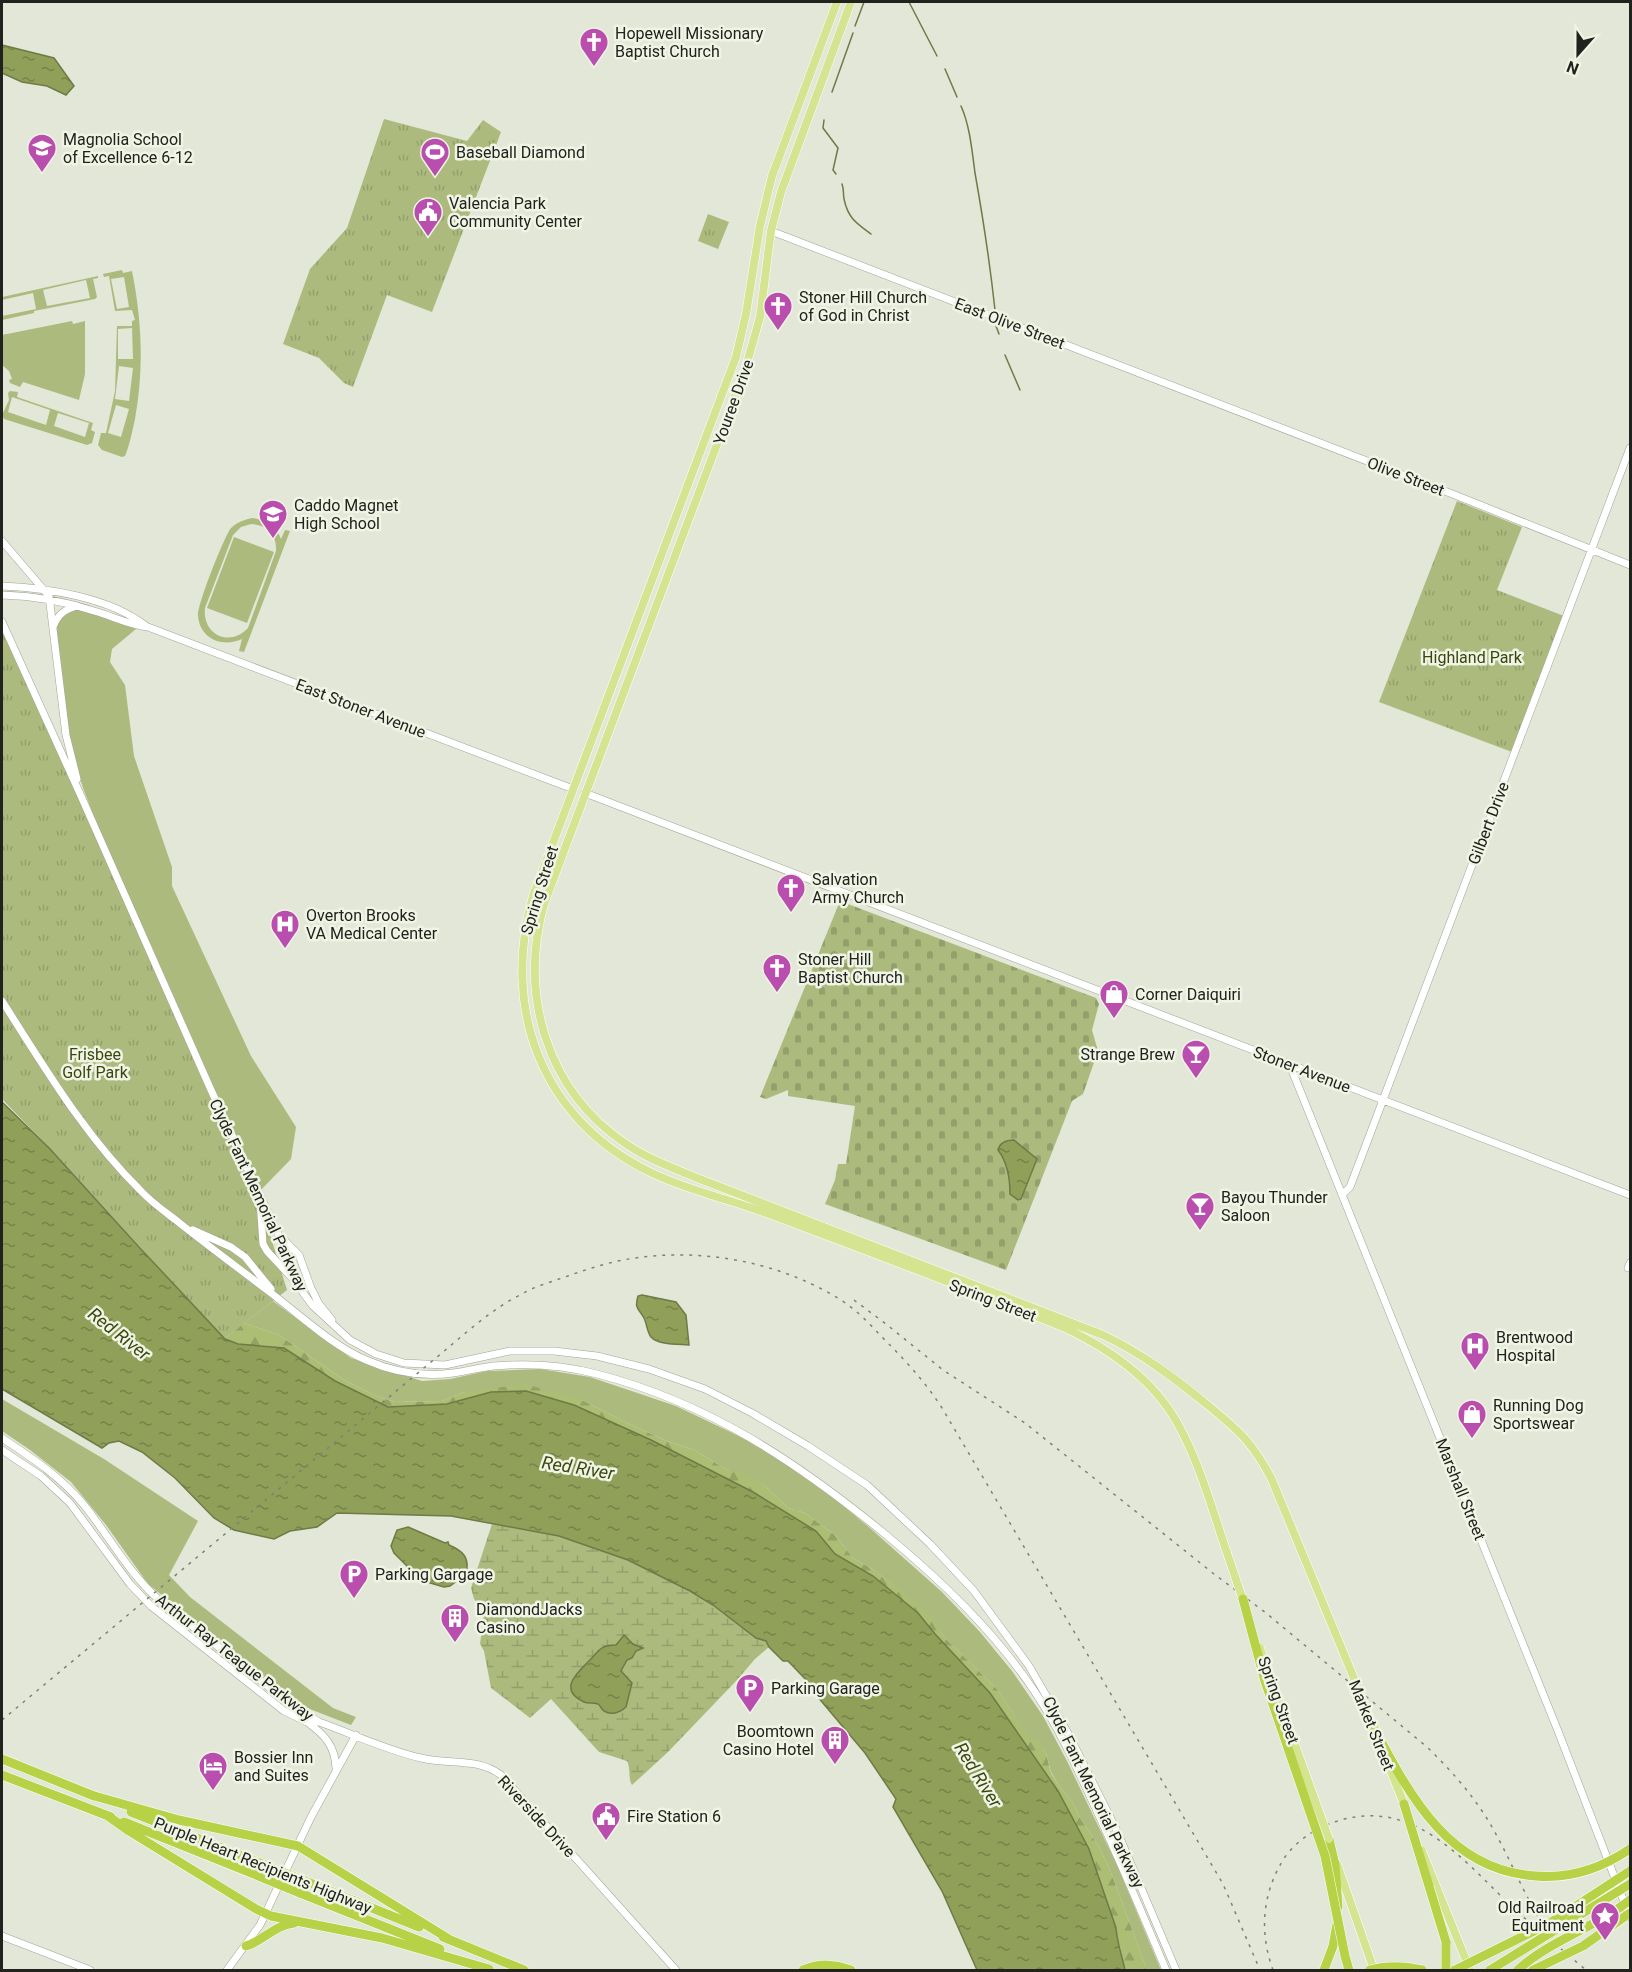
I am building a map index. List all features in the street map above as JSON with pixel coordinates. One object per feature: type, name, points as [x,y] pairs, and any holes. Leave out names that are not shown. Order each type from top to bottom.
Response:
[{"type":"highway","points":[[1243,1599],[1265,1681],[1325,1856],[1349,1971]]},
{"type":"highway","points":[[1373,1726],[1400,1776],[1429,1817],[1453,1843],[1488,1865],[1522,1875],[1562,1876],[1581,1873],[1602,1865],[1630,1849]]},
{"type":"highway","name":"Purple Heart Recipients Highway","points":[[2,1759],[524,1971]]},
{"type":"highway","name":"Purple Heart Recipients Highway","points":[[2,1775],[491,1970]]},
{"type":"highway","points":[[91,1795],[179,1820],[298,1846],[449,1939]]},
{"type":"highway","points":[[1404,1804],[1442,1927],[1447,1957],[1446,1971]]},
{"type":"highway","points":[[108,1816],[266,1914],[300,1923],[390,1940],[491,1970]]},
{"type":"highway","points":[[1324,1971],[1333,1946],[1338,1913],[1335,1865],[1329,1839]]},
{"type":"highway","points":[[1455,1971],[1550,1923],[1630,1871]]},
{"type":"highway","points":[[1490,1971],[1630,1884]]},
{"type":"highway","points":[[1518,1971],[1535,1956],[1604,1919],[1630,1900]]},
{"type":"highway","points":[[1547,1971],[1630,1915]]},
{"type":"highway","points":[[246,1946],[256,1943],[278,1927],[300,1923]]},
{"type":"highway","points":[[1533,1971],[1583,1946]]},
{"type":"highway","points":[[803,1971],[815,1966],[827,1965],[840,1966],[851,1971]]},
{"type":"highway","points":[[1371,1968],[1400,1966],[1422,1971]]},
{"type":"main road","name":"Youree Drive","points":[[573,789],[739,344],[750,297],[760,226],[772,176],[837,2]]},
{"type":"main road","name":"Youree Drive","points":[[585,794],[745,370],[756,336],[771,231],[788,171],[851,2]]},
{"type":"main road","points":[[760,226],[771,231]]},
{"type":"main road","points":[[677,515],[689,520]]},
{"type":"main road","points":[[573,789],[585,794]]},
{"type":"main road","name":"Spring Street","points":[[573,789],[528,915],[522,950],[521,975],[525,1009],[535,1046],[549,1077],[572,1112],[608,1147],[639,1167],[659,1176],[772,1215],[1080,1335],[1105,1349],[1148,1385],[1163,1401],[1180,1427],[1197,1467],[1329,1839],[1371,1968]]},
{"type":"main road","name":"Spring Street","points":[[585,794],[544,904],[537,936],[534,967],[539,1017],[550,1050],[566,1080],[594,1117],[626,1144],[664,1165],[1083,1326],[1123,1344],[1169,1373],[1236,1429],[1253,1449],[1272,1480]]},
{"type":"main road","name":"Market Street","points":[[1272,1480],[1470,1971]]},
{"type":"street","name":"East Olive Street","points":[[771,231],[1180,388]]},
{"type":"street","name":"Olive Street","points":[[1180,388],[1630,565]]},
{"type":"street","name":"Gilbert Drive","points":[[1342,1195],[1350,1187],[1630,448]]},
{"type":"street","points":[[2,541],[45,590],[50,600],[69,752],[89,813]]},
{"type":"street","points":[[12,595],[24,587],[29,573]]},
{"type":"street","name":"East Stoner Avenue","points":[[2,586],[45,590],[111,607],[148,627],[573,789]]},
{"type":"street","name":"East Stoner Avenue","points":[[2,595],[50,600],[79,606],[131,624],[148,627]]},
{"type":"street","points":[[52,629],[62,612],[79,606]]},
{"type":"street","name":"Clyde Fant Memorial Parkway","points":[[2,622],[276,1230],[299,1287],[321,1314],[355,1343],[385,1358],[404,1363],[452,1364],[510,1352],[532,1350],[576,1352],[630,1363],[718,1395],[785,1431],[858,1478],[883,1498],[917,1531],[974,1591],[1029,1666],[1069,1735],[1117,1831],[1176,1971]]},
{"type":"street","name":"Stoner Avenue","points":[[585,794],[1630,1195]]},
{"type":"street","name":"Clyde Fant Memorial Parkway","points":[[2,1001],[96,1142],[140,1191],[302,1317],[359,1357],[414,1374],[439,1375],[489,1366],[539,1365],[578,1369],[636,1385],[696,1408],[772,1449],[829,1489],[899,1546],[978,1619],[1021,1672],[1048,1714],[1077,1769],[1123,1867],[1166,1971]]},
{"type":"street","name":"Marshall Street","points":[[1288,1063],[1630,1915]]},
{"type":"street","points":[[258,1193],[263,1244],[299,1287]]},
{"type":"street","points":[[166,1212],[193,1230],[231,1247],[245,1257],[267,1285],[302,1317]]},
{"type":"street","points":[[276,1230],[299,1255],[319,1304],[355,1343]]},
{"type":"street","name":"Arthur Ray Teague Parkway","points":[[2,1438],[43,1466],[70,1490],[85,1506],[142,1583],[158,1599],[284,1699],[319,1722],[356,1735]]},
{"type":"street","name":"Arthur Ray Teague Parkway","points":[[2,1450],[41,1476],[70,1503],[130,1584],[155,1610],[280,1708],[307,1722],[319,1722]]},
{"type":"street","points":[[307,1722],[330,1743],[336,1770]]},
{"type":"street","points":[[227,1971],[266,1914],[336,1770],[356,1735]]},
{"type":"street","name":"Riverside Drive","points":[[356,1735],[420,1758],[471,1762],[498,1772],[676,1971]]},
{"type":"street","points":[[2,1936],[90,1971]]},
{"type":"green space","points":[[384,119],[467,141],[483,120],[501,132],[432,312],[387,295],[353,387],[344,383],[319,358],[283,344],[310,269],[347,228]]},
{"type":"green space","points":[[708,214],[729,222],[718,249],[698,241]]},
{"type":"green space","points":[[122,270],[123,273],[132,271],[138,308],[141,345],[140,382],[130,442],[125,456],[122,457],[102,450],[98,445],[101,433],[106,433],[115,391],[117,326],[132,326],[132,321],[135,320],[132,310],[115,311],[109,276],[104,277],[103,274]],"holes":[[[124,277],[129,307],[117,309],[111,279]],[[132,328],[133,359],[118,359],[118,329]],[[119,366],[133,368],[129,401],[115,399]],[[116,405],[129,409],[121,437],[108,433]]]},
{"type":"green space","points":[[98,276],[93,279],[97,297],[95,299],[2,320],[2,316],[36,309],[33,293],[2,300],[2,297]],"holes":[[[86,280],[90,298],[47,306],[43,290]]]},
{"type":"green space","points":[[72,321],[73,324],[85,321],[85,374],[79,400],[23,382],[20,387],[10,383],[9,380],[12,379],[9,371],[2,365],[2,335]]},
{"type":"green space","points":[[18,392],[17,397],[93,423],[91,430],[95,432],[92,443],[87,445],[4,419],[2,415],[9,400],[8,393]],"holes":[[[12,397],[50,410],[46,425],[8,412]],[[58,413],[89,423],[85,437],[54,426]]]},
{"type":"green space","name":"Highland Park","points":[[1457,501],[1522,527],[1497,590],[1564,616],[1512,752],[1379,702]]},
{"type":"green space","points":[[252,518],[270,524],[281,539],[285,530],[290,531],[244,652],[239,651],[242,639],[235,642],[220,642],[207,636],[199,623],[198,615],[217,556],[231,528]],"holes":[[[251,524],[262,526],[273,535],[276,551],[248,628],[241,634],[225,637],[212,631],[205,617],[205,608],[233,535],[241,527]]]},
{"type":"green space","points":[[234,537],[274,552],[247,623],[207,608]]},
{"type":"green space","points":[[80,608],[136,629],[112,649],[110,662],[125,685],[134,756],[172,867],[172,886],[251,1056],[296,1127],[291,1159],[258,1193],[193,1040],[99,830],[83,788],[69,739],[54,629],[63,613]]},
{"type":"green space","name":"Frisbee Golf Park","points":[[2,622],[266,1221],[287,1290],[224,1339],[2,1099]]},
{"type":"green space","points":[[840,901],[1096,998],[1099,1004],[1092,1030],[1098,1051],[1083,1094],[1072,1101],[1006,1270],[825,1204],[835,1180],[838,1164],[846,1164],[855,1106],[788,1096],[788,1090],[766,1099],[760,1097]]},
{"type":"green space","points":[[273,1301],[351,1358],[422,1381],[450,1379],[487,1371],[540,1369],[590,1377],[676,1406],[743,1438],[784,1463],[835,1499],[942,1592],[980,1632],[1012,1671],[1043,1716],[1067,1761],[1117,1865],[1161,1970],[1147,1970],[1110,1870],[1073,1803],[1051,1772],[1046,1753],[1037,1739],[1032,1744],[998,1690],[946,1639],[927,1613],[874,1570],[853,1558],[836,1536],[805,1513],[788,1508],[765,1486],[729,1471],[694,1450],[667,1441],[582,1400],[465,1392],[442,1401],[395,1402],[376,1396],[344,1380],[279,1335],[244,1323]]},
{"type":"green space","points":[[244,1323],[279,1335],[344,1380],[376,1396],[395,1402],[442,1401],[465,1392],[525,1384],[582,1400],[667,1441],[694,1450],[729,1471],[739,1471],[765,1486],[788,1508],[805,1513],[836,1536],[853,1558],[874,1570],[928,1613],[946,1639],[998,1690],[1032,1743],[1037,1738],[1046,1753],[1051,1773],[1073,1803],[1110,1870],[1147,1970],[1125,1970],[1120,1947],[1070,1816],[1058,1791],[990,1693],[918,1613],[873,1576],[835,1554],[816,1531],[647,1438],[574,1405],[491,1392],[447,1404],[388,1407],[335,1381],[284,1348],[238,1344],[224,1339]]},
{"type":"green space","points":[[2,1399],[104,1459],[198,1521],[169,1575],[190,1597],[333,1708],[356,1717],[351,1725],[307,1708],[291,1698],[148,1584],[106,1525],[71,1482],[2,1431]]},
{"type":"green space","points":[[492,1524],[559,1536],[628,1560],[713,1605],[756,1638],[766,1641],[769,1647],[668,1752],[632,1785],[627,1761],[599,1752],[551,1699],[530,1718],[491,1688],[484,1651],[480,1644],[484,1615],[474,1599],[471,1588]]},
{"type":"water","points":[[2,45],[54,58],[74,86],[66,95],[47,86],[22,82],[2,73]]},
{"type":"water","name":"Red River","points":[[2,1102],[50,1149],[225,1339],[238,1344],[284,1348],[335,1381],[388,1407],[447,1404],[491,1392],[526,1391],[574,1405],[651,1440],[753,1492],[816,1531],[835,1554],[873,1576],[918,1613],[990,1693],[1058,1791],[1089,1849],[1116,1928],[1125,1970],[977,1970],[942,1891],[893,1807],[896,1799],[865,1753],[817,1696],[811,1685],[788,1661],[783,1661],[766,1641],[756,1638],[713,1605],[690,1591],[628,1560],[559,1536],[451,1516],[337,1513],[317,1527],[290,1531],[274,1539],[234,1530],[214,1518],[175,1478],[142,1452],[119,1441],[109,1443],[102,1448],[2,1389]]},
{"type":"water","points":[[1014,1140],[1037,1159],[1021,1199],[1018,1200],[1010,1194],[1008,1171],[998,1150],[1004,1142]]},
{"type":"water","points":[[638,1296],[676,1302],[686,1315],[689,1345],[663,1343],[651,1337],[637,1306]]},
{"type":"water","points":[[408,1527],[445,1543],[448,1542],[449,1545],[462,1552],[467,1563],[466,1574],[450,1586],[444,1587],[409,1577],[407,1566],[394,1553],[391,1546],[397,1530]]},
{"type":"water","points":[[624,1635],[633,1644],[643,1648],[627,1660],[621,1671],[632,1683],[626,1707],[619,1712],[610,1713],[604,1711],[598,1704],[586,1703],[576,1697],[571,1687],[579,1671],[603,1647],[616,1645]]},
{"type":"waterway","points":[[855,26],[864,2]]},
{"type":"waterway","points":[[909,2],[937,56]]},
{"type":"waterway","points":[[832,92],[853,33]]},
{"type":"waterway","points":[[945,69],[957,97]]},
{"type":"waterway","points":[[961,106],[970,139],[995,310]]},
{"type":"waterway","points":[[824,120],[823,128],[838,148],[833,170],[836,174]]},
{"type":"waterway","points":[[842,184],[850,216],[871,234]]},
{"type":"waterway","points":[[996,326],[999,334]]},
{"type":"waterway","points":[[1005,355],[1020,390]]},
{"type":"railway","points":[[2,1720],[471,1329],[510,1301],[541,1285],[623,1260],[681,1255],[710,1256],[739,1261],[768,1267],[796,1277],[847,1304],[897,1352],[928,1388],[942,1408],[1223,1884],[1260,1970]]},
{"type":"railway","points":[[854,1300],[943,1370],[1025,1423],[1266,1613],[1427,1747],[1457,1778],[1475,1801],[1498,1838],[1544,1927],[1565,1953]]},
{"type":"railway","points":[[1273,1970],[1266,1941],[1265,1912],[1267,1898],[1277,1870],[1297,1844],[1317,1829],[1341,1820],[1367,1816],[1390,1818],[1432,1835],[1470,1865],[1514,1909],[1545,1935]]},
{"type":"railway","points":[[1561,1949],[1586,1970]]},
{"type":"place","name":"Hopewell Missionary Baptist Church","points":[[594,68]]},
{"type":"place","name":"Magnolia School of Excellence 6-12","points":[[42,174]]},
{"type":"place","name":"Baseball Diamond","points":[[435,178]]},
{"type":"place","name":"Valencia Park Community Center","points":[[428,238]]},
{"type":"place","name":"Stoner Hill Church of God in Christ","points":[[778,332]]},
{"type":"place","name":"Caddo Magnet High School","points":[[273,540]]},
{"type":"place","name":"Salvation Army Church","points":[[791,914]]},
{"type":"place","name":"Overton Brooks VA Medical Center","points":[[285,950]]},
{"type":"place","name":"Stoner Hill Baptist Church","points":[[777,994]]},
{"type":"place","name":"Corner Daiquiri","points":[[1114,1020]]},
{"type":"place","name":"Strange Brew","points":[[1196,1080]]},
{"type":"place","name":"Bayou Thunder Saloon","points":[[1200,1232]]},
{"type":"place","name":"Brentwood Hospital","points":[[1475,1372]]},
{"type":"place","name":"Running Dog Sportswear","points":[[1472,1440]]},
{"type":"place","name":"Parking Gargage","points":[[354,1600]]},
{"type":"place","name":"DiamondJacks Casino","points":[[455,1644]]},
{"type":"place","name":"Parking Garage","points":[[750,1714]]},
{"type":"place","name":"Boomtown Casino Hotel","points":[[835,1766]]},
{"type":"place","name":"Bossier Inn and Suites","points":[[213,1792]]},
{"type":"place","name":"Fire Station 6","points":[[606,1842]]},
{"type":"place","name":"Old Railroad Equitment","points":[[1605,1942]]}]
